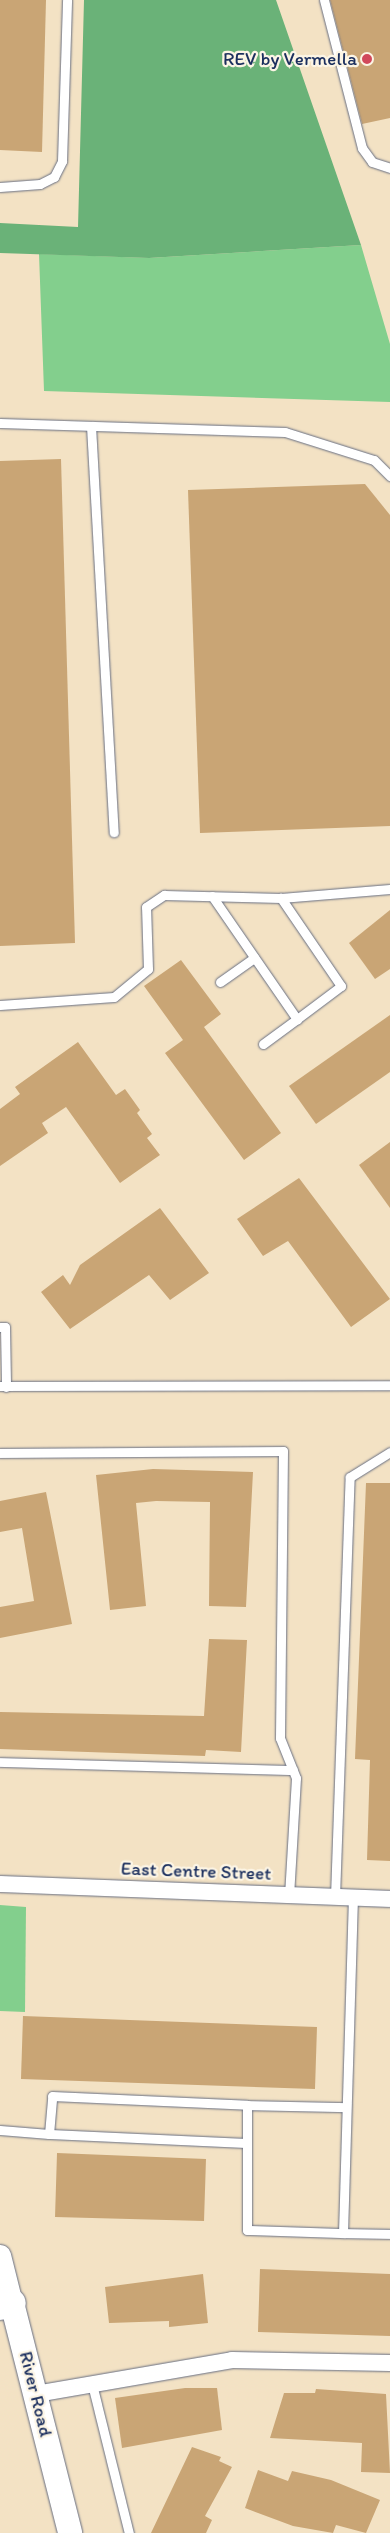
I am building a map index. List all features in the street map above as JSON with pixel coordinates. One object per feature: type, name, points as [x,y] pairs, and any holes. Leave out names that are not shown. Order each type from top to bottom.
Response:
[{"type":"main road","name":"River Road","points":[[6,2304],[36,2394],[70,2533]]},
{"type":"street","name":"East Centre Street","points":[[0,1884],[390,1898]]},
{"type":"street","name":"River Road","points":[[0,2255],[6,2304]]},
{"type":"street","points":[[36,2394],[232,2360],[390,2364]]},
{"type":"lane","points":[[0,187],[40,184],[54,177],[62,161],[67,0]]},
{"type":"lane","points":[[324,0],[362,148],[372,162],[390,168]]},
{"type":"lane","points":[[0,423],[285,432],[374,460],[390,476]]},
{"type":"lane","points":[[91,426],[114,832]]},
{"type":"lane","points":[[0,1005],[114,997],[148,969],[146,907],[164,895],[281,898],[390,889]]},
{"type":"lane","points":[[212,896],[297,1019]]},
{"type":"lane","points":[[263,1044],[341,986],[281,898]]},
{"type":"lane","points":[[220,982],[254,958]]},
{"type":"lane","points":[[0,1326],[5,1326],[3,1387],[390,1385]]},
{"type":"lane","points":[[0,1453],[283,1451],[280,1738],[296,1778],[289,1895]]},
{"type":"lane","points":[[335,1896],[350,1477],[390,1452]]},
{"type":"lane","points":[[0,1762],[293,1770]]},
{"type":"lane","points":[[343,2232],[345,2107],[353,1897]]},
{"type":"lane","points":[[49,2134],[52,2096],[247,2105],[345,2107]]},
{"type":"lane","points":[[247,2105],[247,2230],[390,2234]]},
{"type":"lane","points":[[0,2130],[247,2143]]},
{"type":"lane","points":[[92,2384],[129,2533]]},
{"type":"green space","points":[[84,0],[276,0],[361,245],[149,258],[0,253],[0,223],[78,227]]},
{"type":"green space","points":[[361,245],[390,344],[390,402],[44,391],[39,254],[149,258]]},
{"type":"green space","points":[[0,1905],[26,1907],[25,2012],[0,2011]]},
{"type":"building","points":[[0,0],[46,0],[42,152],[0,150]]},
{"type":"building","name":"REV by Vermella","points":[[330,0],[390,0],[390,118],[362,124]]},
{"type":"building","points":[[61,459],[75,943],[0,946],[0,461]]},
{"type":"building","points":[[365,484],[390,515],[390,826],[200,833],[188,490]]},
{"type":"building","points":[[390,910],[390,969],[375,979],[349,943]]},
{"type":"building","points":[[181,960],[221,1014],[204,1027],[281,1133],[244,1160],[165,1053],[183,1040],[144,986]]},
{"type":"building","points":[[390,1015],[390,1072],[316,1124],[289,1086]]},
{"type":"building","points":[[78,1042],[116,1095],[125,1089],[140,1110],[137,1113],[152,1134],[147,1138],[160,1155],[120,1183],[66,1107],[42,1123],[48,1133],[0,1166],[0,1109],[20,1094],[15,1087]]},
{"type":"building","points":[[390,1142],[390,1208],[359,1165]]},
{"type":"building","points":[[299,1178],[390,1299],[351,1327],[288,1241],[263,1256],[237,1219]]},
{"type":"building","points":[[160,1208],[209,1273],[170,1300],[149,1275],[70,1329],[41,1292],[63,1275],[70,1285],[80,1265]]},
{"type":"building","points":[[153,1469],[253,1472],[246,1607],[209,1606],[210,1502],[156,1501],[136,1503],[146,1606],[110,1610],[96,1475]]},
{"type":"building","points":[[366,1483],[390,1483],[390,1861],[367,1860],[370,1760],[355,1759]]},
{"type":"building","points":[[46,1492],[72,1624],[0,1638],[0,1607],[34,1601],[22,1528],[0,1532],[0,1501]]},
{"type":"building","points":[[209,1639],[247,1640],[241,1752],[206,1750],[205,1756],[0,1749],[0,1712],[204,1716]]},
{"type":"building","points":[[23,2016],[317,2027],[315,2089],[21,2079]]},
{"type":"building","points":[[57,2153],[206,2159],[204,2221],[55,2217]]},
{"type":"building","points":[[260,2269],[390,2274],[390,2336],[258,2332]]},
{"type":"building","points":[[203,2274],[208,2323],[169,2327],[169,2321],[109,2323],[105,2287]]},
{"type":"building","points":[[185,2388],[217,2388],[222,2430],[122,2448],[115,2398]]},
{"type":"building","points":[[316,2389],[386,2394],[390,2473],[361,2472],[362,2443],[270,2438],[284,2393],[315,2393]]},
{"type":"building","points":[[192,2447],[221,2457],[219,2461],[232,2467],[205,2516],[212,2520],[206,2533],[151,2533]]},
{"type":"building","points":[[258,2470],[288,2481],[292,2471],[331,2480],[380,2500],[366,2533],[336,2525],[333,2533],[293,2526],[245,2508]]},
{"type":"place","name":"REV by Vermella","points":[[367,59]]}]
